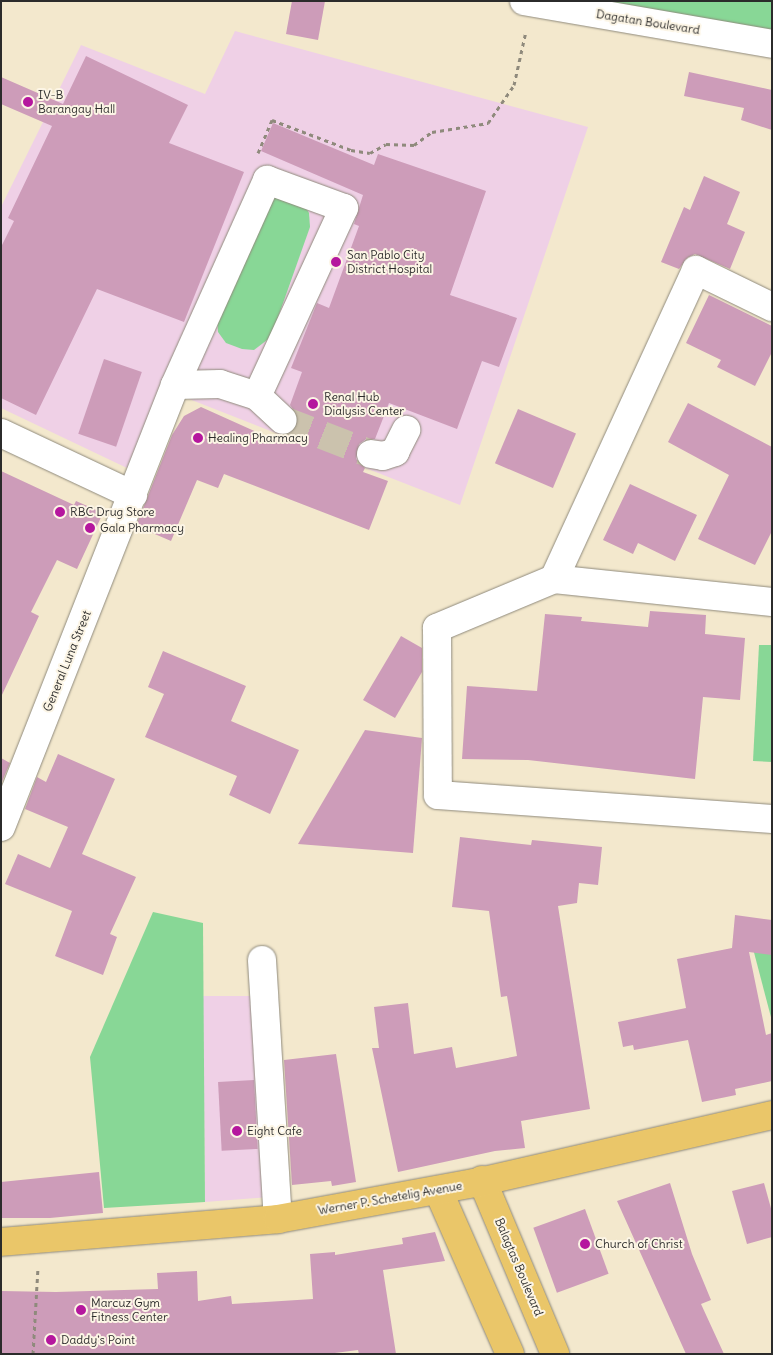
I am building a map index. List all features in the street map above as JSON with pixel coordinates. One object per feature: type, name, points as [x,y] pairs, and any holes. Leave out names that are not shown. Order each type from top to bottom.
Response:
[{"type":"main road","name":"Werner P. Schetelig Avenue","points":[[1,1242],[278,1219],[438,1190],[772,1115]]},
{"type":"main road","name":"Balagtas Boulevard","points":[[482,1180],[556,1354]]},
{"type":"main road","points":[[438,1190],[510,1354]]},
{"type":"street","name":"Dagatan Boulevard","points":[[528,2],[772,44]]},
{"type":"street","name":"General Luna Street","points":[[1,827],[175,385],[267,180]]},
{"type":"street","points":[[257,396],[344,208],[267,180]]},
{"type":"street","points":[[554,579],[696,270],[772,307]]},
{"type":"street","points":[[175,385],[220,384],[257,396],[284,420]]},
{"type":"street","points":[[370,454],[383,456],[395,452],[406,430]]},
{"type":"street","points":[[1,434],[133,495]]},
{"type":"street","points":[[772,602],[554,579],[437,628],[438,795],[772,819]]},
{"type":"street","points":[[262,960],[278,1219]]},
{"type":"path","points":[[267,180],[257,166],[258,150],[272,120],[351,150],[370,154],[386,144],[414,145],[432,132],[488,123],[514,85],[528,2]]},
{"type":"path","points":[[33,1354],[36,1293]]},
{"type":"shaded area","name":"San Pablo City District Hospital","points":[[235,31],[588,127],[460,505],[184,397],[148,478],[1,408],[1,207],[81,45],[205,94]]},
{"type":"shaded area","points":[[203,996],[270,996],[282,1196],[205,1202]]},
{"type":"green space","points":[[524,1],[772,1],[772,44]]},
{"type":"green space","points":[[276,197],[302,201],[309,213],[310,227],[271,337],[254,350],[242,349],[226,343],[218,332],[217,317],[265,201]]},
{"type":"green space","points":[[759,645],[772,645],[772,762],[753,761]]},
{"type":"green space","points":[[153,912],[203,923],[205,1202],[104,1208],[90,1057]]},
{"type":"green space","points":[[751,941],[772,944],[772,1021]]},
{"type":"building","points":[[292,1],[325,1],[318,40],[286,34]]},
{"type":"building","points":[[86,56],[188,105],[169,143],[244,172],[184,322],[97,289],[36,415],[1,398],[1,247],[14,221],[8,218],[52,126],[1,104],[1,77],[63,104]]},
{"type":"building","points":[[689,72],[772,90],[772,130],[741,120],[744,108],[684,96]]},
{"type":"building","points":[[273,123],[374,165],[378,154],[486,191],[450,295],[517,318],[499,367],[482,361],[457,429],[389,403],[375,439],[366,439],[359,444],[356,459],[365,468],[363,472],[388,481],[369,530],[224,474],[218,488],[197,480],[171,541],[136,526],[172,435],[184,416],[201,407],[268,437],[277,438],[278,435],[287,435],[295,430],[298,416],[290,405],[302,372],[291,368],[317,303],[329,308],[359,226],[354,224],[363,195],[261,151]]},
{"type":"building","points":[[704,176],[740,192],[727,224],[745,232],[730,269],[695,254],[687,258],[679,269],[661,262],[684,207],[690,210]]},
{"type":"building","points":[[709,295],[772,326],[772,352],[755,386],[717,367],[721,360],[686,343]]},
{"type":"building","points":[[104,359],[142,372],[116,447],[78,434]]},
{"type":"building","points":[[688,403],[772,447],[772,531],[755,565],[698,539],[729,475],[668,442]]},
{"type":"building","points":[[518,409],[576,434],[553,488],[495,463]]},
{"type":"building","points":[[1,471],[74,505],[76,501],[103,513],[77,569],[57,560],[31,612],[39,616],[1,697]]},
{"type":"building","points":[[630,484],[697,515],[675,561],[638,543],[633,554],[603,540]]},
{"type":"building","points":[[650,611],[706,615],[705,634],[745,638],[740,700],[703,697],[695,779],[528,760],[462,759],[467,686],[537,691],[545,614],[582,617],[581,621],[648,627]]},
{"type":"building","points":[[401,636],[422,648],[422,672],[395,718],[363,700]]},
{"type":"building","points":[[163,651],[246,686],[231,721],[299,750],[270,814],[229,795],[237,776],[145,737],[164,694],[148,687]]},
{"type":"building","points":[[365,730],[422,738],[413,853],[298,844]]},
{"type":"building","points":[[58,754],[115,779],[82,854],[136,877],[110,934],[117,937],[103,975],[55,956],[72,911],[5,884],[18,854],[50,868],[68,827],[25,809],[37,777],[46,782]]},
{"type":"building","points":[[1,758],[10,763],[1,784]]},
{"type":"building","points":[[460,837],[531,845],[532,840],[602,847],[598,885],[579,883],[577,903],[558,906],[590,1109],[521,1121],[525,1148],[495,1151],[398,1172],[372,1048],[379,1048],[374,1007],[408,1003],[414,1054],[452,1047],[456,1068],[517,1056],[507,996],[501,997],[489,911],[452,907]]},
{"type":"building","points":[[735,915],[772,920],[772,955],[749,952],[766,1035],[772,1033],[772,1081],[735,1089],[736,1095],[702,1102],[688,1040],[634,1050],[633,1045],[623,1047],[618,1022],[686,1008],[677,959],[732,948]]},
{"type":"building","points":[[336,1054],[356,1182],[332,1186],[331,1181],[292,1185],[284,1060]]},
{"type":"building","points":[[254,1080],[258,1149],[222,1151],[218,1082]]},
{"type":"building","points":[[99,1172],[103,1213],[50,1218],[1,1218],[1,1182]]},
{"type":"building","points":[[670,1183],[692,1254],[711,1300],[701,1304],[724,1354],[686,1354],[617,1201]]},
{"type":"building","points":[[764,1183],[772,1212],[772,1237],[747,1244],[732,1191]]},
{"type":"building","points":[[585,1209],[609,1274],[557,1293],[533,1228]]},
{"type":"building","points":[[435,1232],[445,1261],[383,1270],[396,1354],[359,1354],[358,1350],[327,1354],[1,1354],[1,1291],[56,1292],[158,1289],[157,1273],[197,1271],[198,1301],[231,1296],[232,1304],[313,1299],[310,1254],[335,1252],[335,1255],[403,1244],[402,1238]]},
{"type":"tunnel","points":[[283,420],[371,454]]},
{"type":"place","name":"IV-B Barangay Hall","points":[[28,102]]},
{"type":"place","name":"San Pablo City District Hospital","points":[[336,262]]},
{"type":"place","name":"Renal Hub Dialysis Center","points":[[313,404]]},
{"type":"place","name":"Healing Pharmacy","points":[[198,438]]},
{"type":"place","name":"RBC Drug Store","points":[[60,512]]},
{"type":"place","name":"Gala Pharmacy","points":[[90,528]]},
{"type":"place","name":"Eight Cafe","points":[[237,1131]]},
{"type":"place","name":"Church of Christ","points":[[585,1244]]},
{"type":"place","name":"Marcuz Gym Fitness Center","points":[[81,1310]]},
{"type":"place","name":"Daddy's Point","points":[[51,1340]]}]
